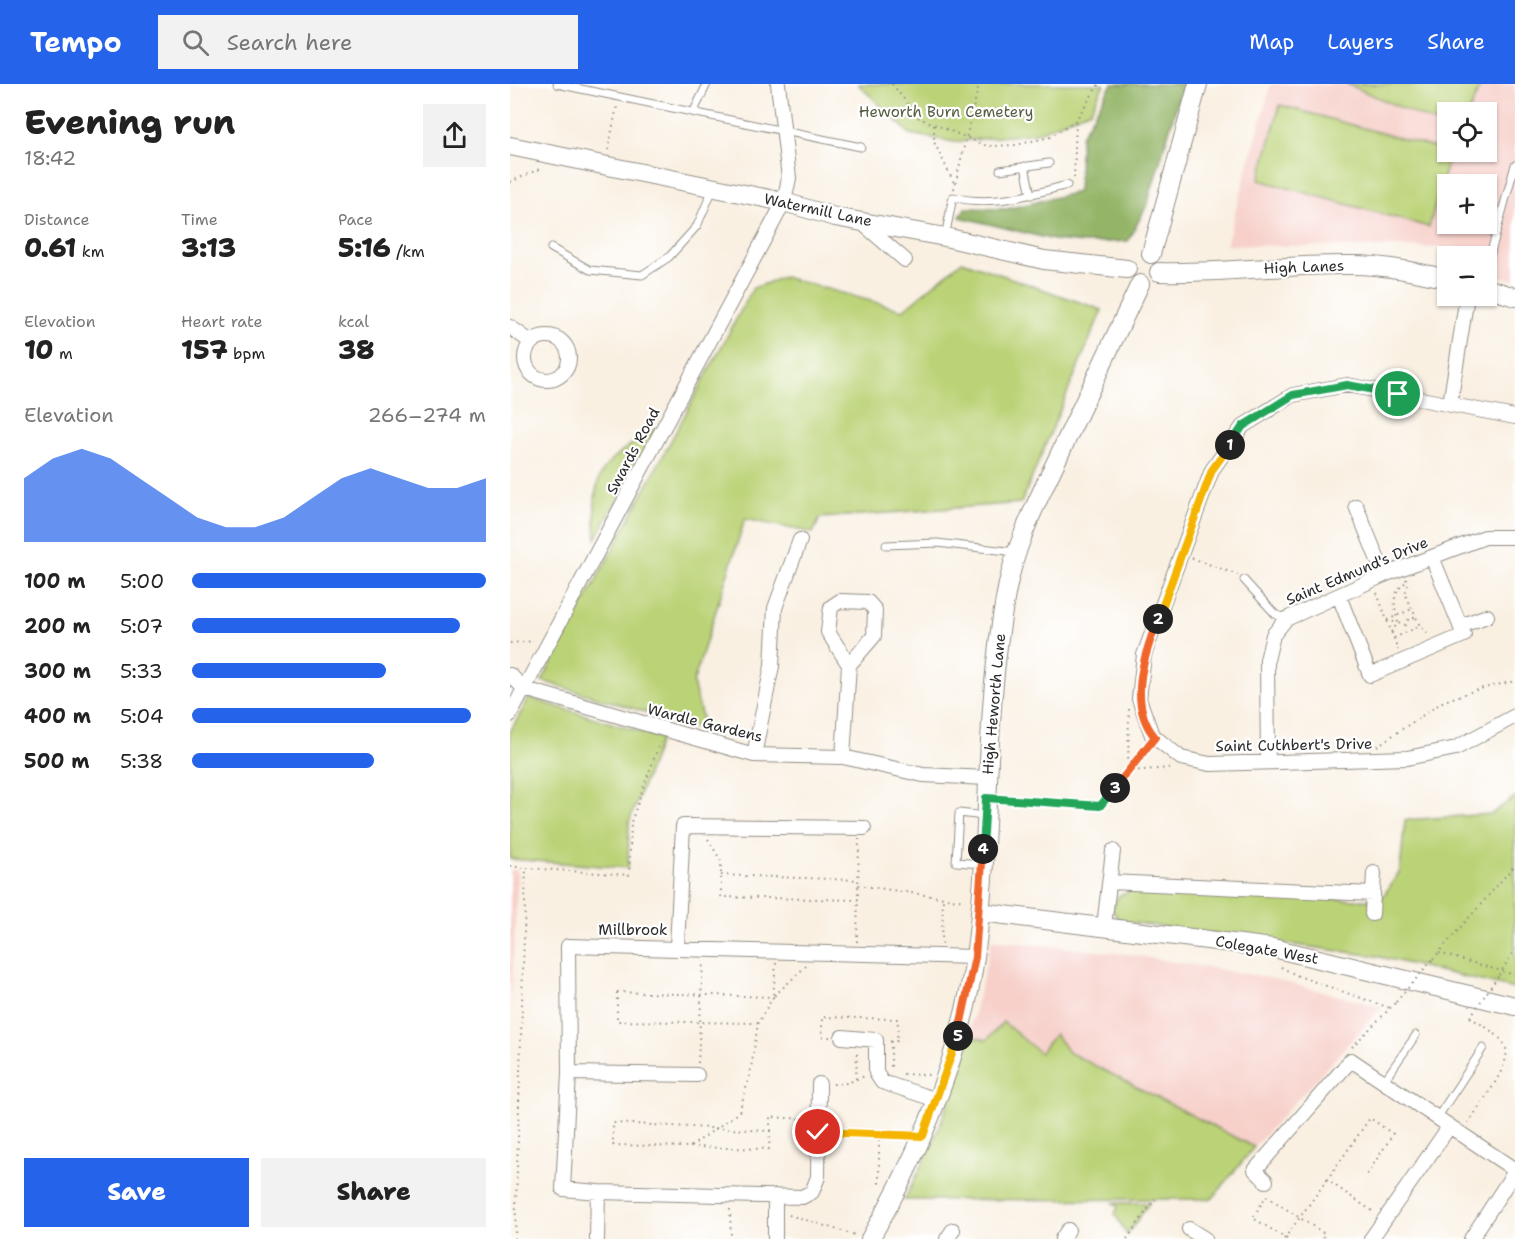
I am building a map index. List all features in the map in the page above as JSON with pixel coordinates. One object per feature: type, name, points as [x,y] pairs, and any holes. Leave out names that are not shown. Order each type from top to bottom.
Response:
[{"type":"street","name":"Swards Road","points":[[510,715],[784,202],[789,178],[777,84]]},
{"type":"street","points":[[1151,254],[1198,84]]},
{"type":"street","name":"Watermill Lane","points":[[510,146],[784,202],[835,217],[859,219],[1044,260],[1127,269]]},
{"type":"street","points":[[859,219],[904,260]]},
{"type":"street","points":[[1143,252],[1151,254],[1159,264],[1159,272],[1152,282],[1140,284],[1132,280],[1127,269],[1134,255],[1143,252]]},
{"type":"street","name":"High Lanes","points":[[1159,272],[1209,273],[1286,266],[1355,264],[1437,277]]},
{"type":"street","name":"High Heworth Lane","points":[[862,1237],[890,1203],[923,1136],[958,1038],[975,957],[1000,626],[1016,552],[1024,529],[1140,284]]},
{"type":"street","points":[[1497,291],[1515,297]]},
{"type":"street","points":[[1450,404],[1465,306]]},
{"type":"street","points":[[510,327],[531,342]]},
{"type":"street","name":"Saint Cuthbert's Drive","points":[[1515,417],[1347,385],[1293,395],[1243,426],[1212,470],[1144,655],[1139,699],[1155,737],[1181,758],[1210,764],[1407,758],[1456,748],[1515,716]]},
{"type":"street","points":[[1356,506],[1384,575]]},
{"type":"street","name":"Saint Edmund's Drive","points":[[1268,762],[1267,660],[1273,635],[1286,619],[1384,575],[1404,574],[1432,557],[1485,537],[1515,537]]},
{"type":"street","points":[[754,755],[772,666],[775,608],[800,540]]},
{"type":"street","points":[[1339,596],[1370,675],[1464,635],[1432,557]]},
{"type":"street","points":[[843,757],[849,665],[828,632],[831,607],[840,601],[868,602],[876,610],[874,636],[849,665]]},
{"type":"street","points":[[1460,626],[1487,616]]},
{"type":"street","points":[[510,675],[525,689]]},
{"type":"street","name":"Wardle Gardens","points":[[525,689],[754,755],[843,757],[923,775],[987,778]]},
{"type":"street","points":[[677,947],[683,826],[862,828]]},
{"type":"street","points":[[1104,926],[1113,851]]},
{"type":"street","points":[[1372,914],[1374,873]]},
{"type":"street","points":[[1110,882],[1373,894]]},
{"type":"street","name":"Colegate West","points":[[980,907],[1273,948],[1515,1006]]},
{"type":"street","name":"Millbrook","points":[[819,1084],[818,1177],[812,1192],[802,1197],[775,1203],[730,1195],[563,1189],[569,1073],[568,946],[677,947],[975,957]]},
{"type":"street","points":[[842,1037],[876,1040],[876,1073],[886,1085],[937,1100]]},
{"type":"street","points":[[1266,1181],[1255,1170],[1351,1060],[1515,1170],[1471,1239]]},
{"type":"street","points":[[569,1073],[697,1076]]},
{"type":"street","points":[[1371,1239],[1384,1219],[1455,1130]]},
{"type":"street","points":[[597,1239],[598,1192]]},
{"type":"street","points":[[775,1203],[775,1239]]},
{"type":"street","points":[[1189,1228],[1205,1239]]},
{"type":"lane","points":[[557,84],[861,147]]},
{"type":"lane","points":[[694,111],[707,84]]},
{"type":"lane","points":[[1000,170],[1049,163]]},
{"type":"lane","points":[[1493,246],[1515,165]]},
{"type":"lane","points":[[1025,166],[1031,195]]},
{"type":"lane","points":[[945,237],[953,196],[981,202],[1031,195],[1067,185]]},
{"type":"lane","points":[[551,248],[590,270],[642,275],[669,257],[697,226],[712,189]]},
{"type":"lane","points":[[886,546],[937,543],[1016,552]]},
{"type":"lane","points":[[1244,580],[1275,614],[1286,619]]},
{"type":"lane","points":[[983,864],[956,862],[958,823],[959,813],[986,807]]},
{"type":"lane","points":[[1383,1081],[1416,1035]]},
{"type":"lane","points":[[1437,1118],[1483,1048]]},
{"type":"path","points":[[892,84],[918,118],[987,146],[1016,145],[1050,137],[1076,120],[1099,84]]},
{"type":"path","points":[[934,124],[933,142],[955,185],[979,84]]},
{"type":"path","points":[[605,167],[619,96]]},
{"type":"path","points":[[1067,185],[1074,183],[1076,120]]},
{"type":"path","points":[[510,182],[543,167],[547,155]]},
{"type":"path","points":[[1181,554],[1244,580]]},
{"type":"path","points":[[1404,574],[1408,585],[1405,593],[1412,609],[1420,626],[1428,631],[1436,647]]},
{"type":"path","points":[[1398,623],[1393,601],[1404,574]]},
{"type":"path","points":[[1379,598],[1402,661]]},
{"type":"path","points":[[1387,620],[1412,609]]},
{"type":"path","points":[[1407,632],[1405,626],[1408,620],[1416,617]]},
{"type":"path","points":[[1387,620],[1405,626]]},
{"type":"path","points":[[1391,632],[1398,623]]},
{"type":"path","points":[[1394,638],[1420,626]]},
{"type":"path","points":[[510,643],[551,639]]},
{"type":"path","points":[[1358,760],[1444,701],[1479,689],[1515,681]]},
{"type":"path","points":[[986,807],[1100,806],[1155,737]]},
{"type":"path","points":[[701,826],[721,861],[721,897],[858,900]]},
{"type":"path","points":[[857,953],[858,880],[862,828]]},
{"type":"path","points":[[1351,1060],[1348,1050],[1396,1002],[1515,865]]},
{"type":"path","points":[[510,866],[526,868]]},
{"type":"path","points":[[721,875],[858,880]]},
{"type":"path","points":[[858,885],[980,907]]},
{"type":"path","points":[[942,955],[944,899]]},
{"type":"path","points":[[1273,948],[1272,961],[1298,976],[1390,1008]]},
{"type":"path","points":[[697,1076],[704,949]]},
{"type":"path","points":[[1455,1130],[1507,1061],[1506,1047],[1494,1033],[1470,1017],[1515,949]]},
{"type":"path","points":[[773,997],[777,951]]},
{"type":"path","points":[[690,1147],[739,1112],[750,1075],[758,1023],[773,997],[821,952]]},
{"type":"path","points":[[1439,953],[1515,975]]},
{"type":"path","points":[[758,1023],[617,1021],[617,992],[773,997]]},
{"type":"path","points":[[856,1079],[857,1038]]},
{"type":"path","points":[[819,1084],[847,1083],[876,1073],[891,1074]]},
{"type":"path","points":[[902,1074],[945,1076]]},
{"type":"path","points":[[770,1131],[613,1123],[613,1145],[769,1149],[770,1131],[770,1117],[805,1119],[805,1107]]},
{"type":"path","points":[[1322,1239],[1325,1234],[1298,1216],[1266,1196],[1253,1218],[1285,1238],[1298,1216],[1327,1180],[1370,1118],[1393,1134],[1366,1176]]},
{"type":"path","points":[[818,1132],[923,1136]]},
{"type":"path","points":[[879,1134],[879,1197],[890,1203]]},
{"type":"path","points":[[1327,1180],[1384,1219]]},
{"type":"path","points":[[730,1195],[730,1239]]},
{"type":"path","points":[[1127,1239],[1155,1199]]},
{"type":"path","points":[[775,1203],[862,1237]]},
{"type":"shaded area","points":[[1271,84],[1515,84],[1515,280],[1497,276],[1499,255],[1497,255],[1497,246],[1437,248],[1226,245]]},
{"type":"shaded area","points":[[510,870],[518,870],[510,1014]]},
{"type":"shaded area","points":[[992,940],[1126,954],[1266,977],[1382,1007],[1254,1147],[1212,1199],[904,1200],[942,1125],[958,1081]]},
{"type":"green space","name":"Heworth Burn Cemetery","points":[[858,84],[1104,84],[1091,110],[1036,133],[954,142],[910,134]]},
{"type":"green space","points":[[1112,84],[1183,84],[1147,205],[1128,241],[1085,243],[1054,240],[960,217],[965,208],[1007,209],[1078,192],[1081,136]]},
{"type":"green space","points":[[1347,84],[1481,84],[1473,102],[1437,102],[1437,124]]},
{"type":"green space","points":[[1280,105],[1437,148],[1437,162],[1447,162],[1444,174],[1437,174],[1437,198],[1429,227],[1259,180]]},
{"type":"green space","points":[[962,261],[1102,310],[1021,503],[820,518],[813,533],[745,519],[693,683],[705,730],[542,681],[753,288],[784,277],[903,310]]},
{"type":"green space","points":[[657,428],[596,539],[595,497],[603,471],[622,451]]},
{"type":"green space","points":[[529,698],[661,738],[629,822],[628,868],[510,859],[510,732]]},
{"type":"green space","points":[[1515,797],[1515,989],[1376,956],[1120,921],[1112,910],[1118,896],[1133,890],[1380,901],[1400,871],[1405,820],[1491,814]]},
{"type":"green space","points":[[1003,1022],[1040,1053],[1055,1034],[1068,1052],[1254,1147],[1212,1199],[904,1200],[942,1120],[970,1036],[987,1040]]},
{"type":"green space","points":[[1113,1203],[1149,1203],[1127,1235],[1115,1214],[1118,1207]]},
{"type":"route","points":[[818,1132],[923,1136],[958,1038],[966,1006],[980,912],[986,798],[1100,806],[1155,737],[1152,735],[1139,699],[1144,655],[1212,470],[1243,426],[1293,395],[1347,385],[1398,394]]}]
